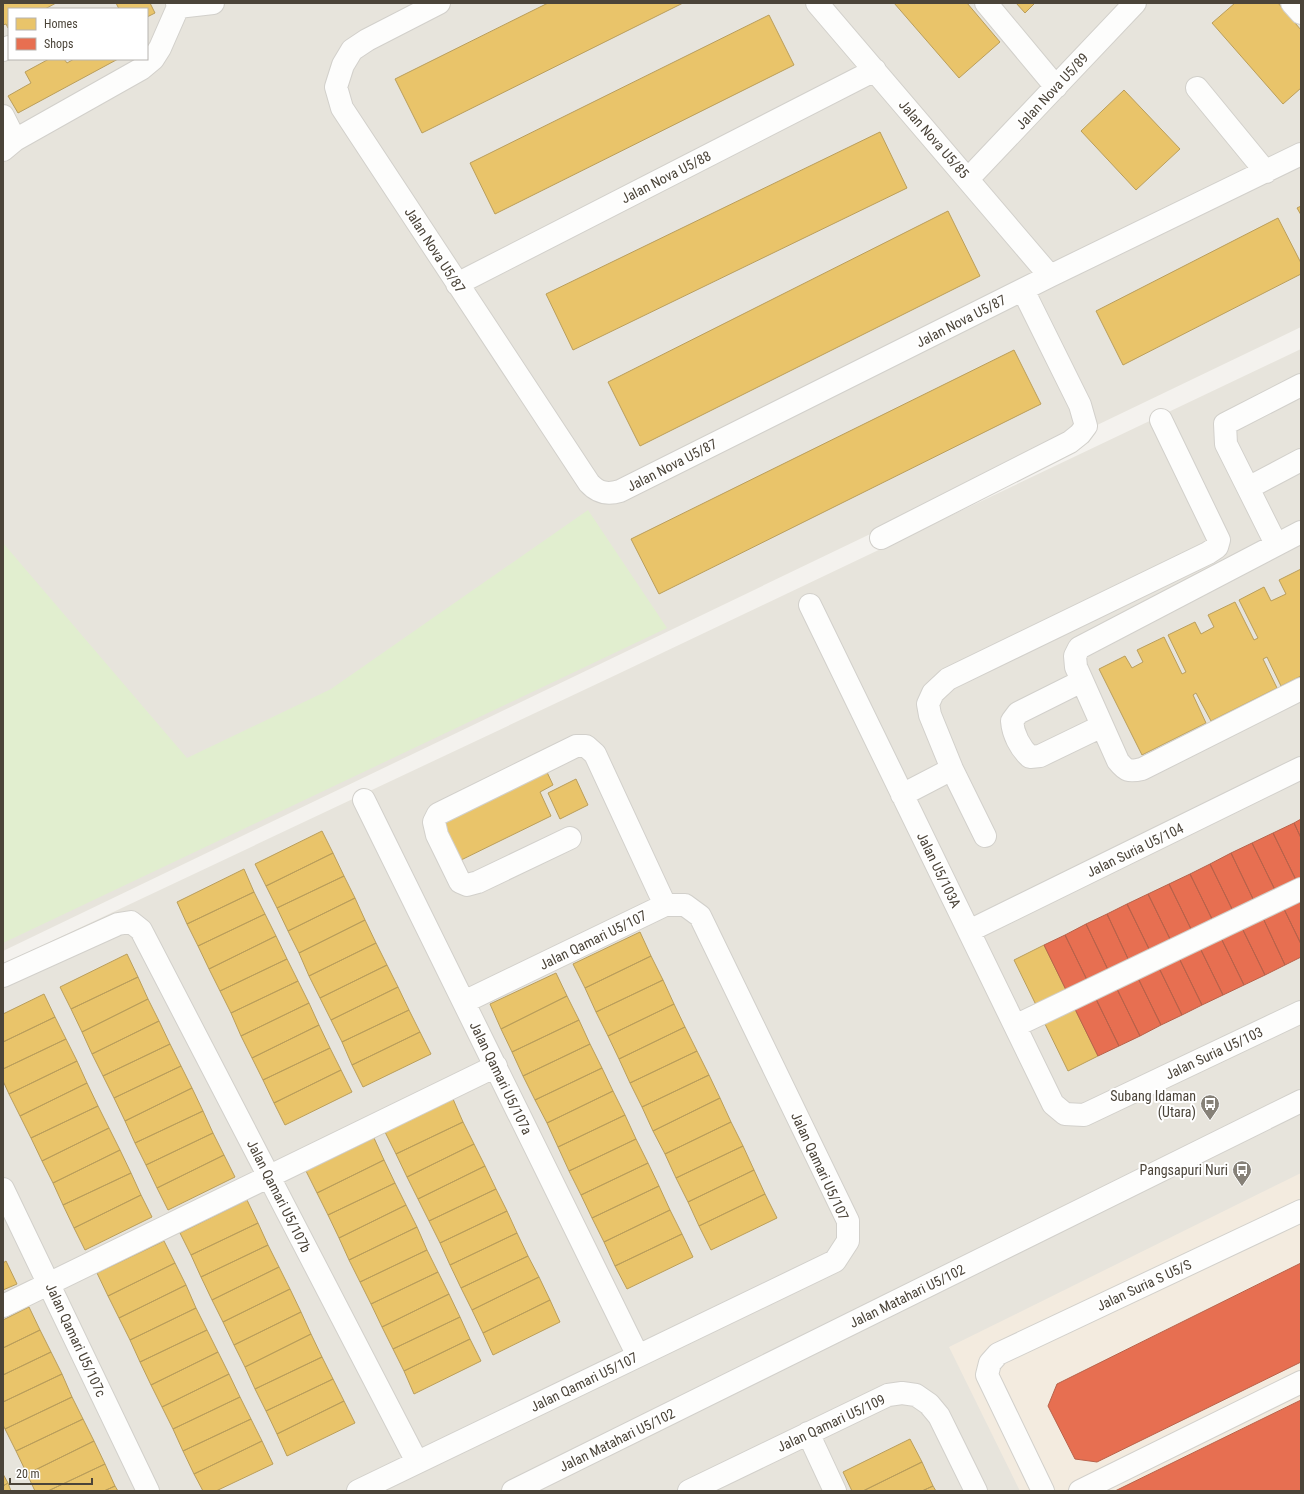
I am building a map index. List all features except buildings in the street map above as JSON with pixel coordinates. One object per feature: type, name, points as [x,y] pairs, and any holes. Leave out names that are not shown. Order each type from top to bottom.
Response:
[{"type":"street","points":[[3,116],[9,145],[141,69],[153,59],[160,48],[177,5],[213,3]]},
{"type":"street","name":"Jalan Nova U5/87","points":[[439,3],[366,40],[352,50],[342,65],[336,87],[342,108],[589,483],[599,491],[612,494],[627,488],[1050,276],[1301,154]]},
{"type":"street","name":"Jalan Nova U5/85","points":[[817,3],[1050,276]]},
{"type":"street","points":[[986,3],[1056,87]]},
{"type":"street","name":"Jalan Nova U5/89","points":[[968,179],[1135,3]]},
{"type":"street","points":[[1292,3],[1301,13]]},
{"type":"street","name":"Jalan Nova U5/88","points":[[457,284],[874,70]]},
{"type":"street","points":[[1197,88],[1266,172]]},
{"type":"street","points":[[881,538],[1070,442],[1080,434],[1086,426],[1080,405],[1023,290]]},
{"type":"street","points":[[1276,544],[1226,444],[1225,424],[1301,385]]},
{"type":"street","points":[[984,836],[952,769],[930,715],[928,704],[933,693],[948,679],[1208,553],[1217,547],[1219,540],[1161,420]]},
{"type":"street","points":[[1248,488],[1301,460]]},
{"type":"street","points":[[1301,532],[1079,648],[1075,656],[1076,667],[1118,760],[1124,769],[1133,771],[1142,769],[1301,689]]},
{"type":"street","name":"Jalan U5/103A","points":[[810,605],[1053,1104],[1066,1114],[1084,1115]]},
{"type":"street","points":[[1082,681],[1018,714],[1012,720],[1012,730],[1023,751],[1030,757],[1040,756],[1102,726]]},
{"type":"street","points":[[570,838],[478,882],[467,885],[460,882],[437,835],[434,822],[438,814],[576,746],[586,746],[595,754],[665,905]]},
{"type":"street","name":"Jalan Suria U5/104","points":[[969,931],[1301,768]]},
{"type":"street","points":[[902,795],[952,769]]},
{"type":"street","name":"Jalan Qamari U5/107a","points":[[364,800],[638,1356]]},
{"type":"street","points":[[1015,1026],[1301,889]]},
{"type":"street","name":"Jalan Qamari U5/107","points":[[358,1491],[835,1261],[848,1241],[848,1221],[700,916],[685,905],[665,905],[464,1002]]},
{"type":"street","name":"Jalan Qamari U5/107b","points":[[3,976],[118,924],[131,922],[141,930],[417,1462]]},
{"type":"street","name":"Jalan Suria U5/103","points":[[1084,1115],[1301,1012]]},
{"type":"street","points":[[3,1306],[496,1066]]},
{"type":"street","name":"Jalan Matahari U5/102","points":[[514,1491],[1301,1101]]},
{"type":"street","name":"Jalan Qamari U5/107c","points":[[3,1189],[148,1491]]},
{"type":"street","name":"Jalan Suria S U5/S","points":[[1043,1491],[987,1375],[990,1363],[998,1354],[1014,1345],[1301,1211]]},
{"type":"street","points":[[1080,1491],[1301,1382]]},
{"type":"street","name":"Jalan Qamari U5/109","points":[[689,1491],[888,1395],[902,1393],[916,1395],[929,1404],[939,1416],[976,1491]]},
{"type":"street","points":[[808,1434],[836,1491]]},
{"type":"shaded area","points":[[3,3],[1301,3],[1301,327],[3,951]]},
{"type":"shaded area","points":[[1301,349],[1301,1491],[3,1491],[3,964],[620,673]]},
{"type":"shaded area","points":[[1301,1173],[1301,1491],[1020,1491],[949,1347]]},
{"type":"green space","points":[[588,510],[667,628],[3,943],[3,543],[187,758],[331,689]]},
{"type":"place","name":"Subang Idaman (Utara)","points":[[1210,1121]]},
{"type":"place","name":"Pangsapuri Nuri","points":[[1242,1187]]}]
